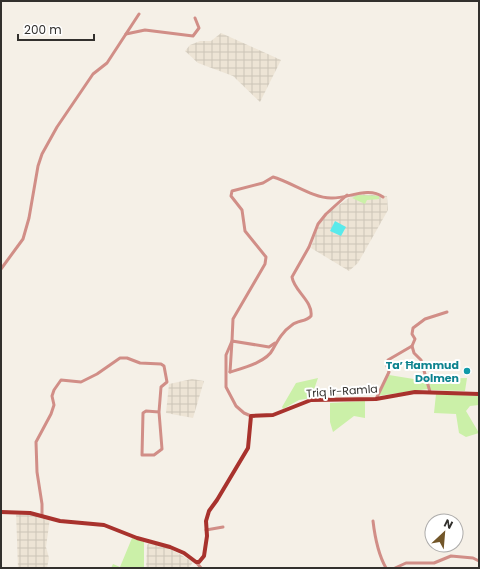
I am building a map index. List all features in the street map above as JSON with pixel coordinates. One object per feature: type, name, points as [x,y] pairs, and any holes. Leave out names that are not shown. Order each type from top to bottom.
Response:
[{"type":"main road","name":"Triq ir-Ramla","points":[[251,416],[273,415],[311,400],[376,399],[415,392],[479,394]]},
{"type":"main road","points":[[1,512],[30,513],[60,521],[104,525],[137,538],[170,547],[184,553],[196,562],[202,560],[204,556],[208,511],[217,500],[248,448],[251,416]]},
{"type":"street","points":[[1,269],[23,239],[29,218],[38,166],[42,154],[57,127],[93,74],[107,63],[139,14]]},
{"type":"street","points":[[126,34],[145,30],[193,36],[199,28],[199,24],[195,18]]},
{"type":"street","points":[[251,416],[244,413],[233,403],[226,388],[229,373],[233,319],[265,264],[266,257],[245,231],[242,210],[231,196],[232,191],[263,183],[273,177],[329,198],[348,194],[379,194],[382,197]]},
{"type":"street","points":[[232,342],[269,347],[291,325],[308,319],[311,316],[311,309],[296,289],[292,277],[309,248],[318,224],[326,214],[348,194]]},
{"type":"street","points":[[376,399],[389,372],[387,366],[388,360],[412,346],[415,339],[412,334],[415,326],[425,319],[431,319],[447,312]]},
{"type":"street","points":[[229,373],[225,370],[226,355],[232,342]]},
{"type":"street","points":[[229,373],[260,360],[273,350],[275,342]]},
{"type":"street","points":[[412,346],[414,353],[421,360],[430,392]]},
{"type":"street","points":[[42,515],[42,504],[37,472],[36,442],[51,414],[54,405],[52,396],[60,380],[81,382],[97,374],[120,358],[127,358],[140,363],[161,364],[164,366],[167,382],[161,387],[160,412],[162,449],[154,455],[142,455],[143,413],[146,411],[160,412]]},
{"type":"street","points":[[373,521],[381,562],[386,568]]},
{"type":"street","points":[[206,530],[223,527]]},
{"type":"street","points":[[395,568],[406,563],[434,563],[451,556],[463,556],[479,561]]},
{"type":"street","points":[[196,562],[200,568]]},
{"type":"street","points":[[424,563],[424,568]]},
{"type":"shaded area","points":[[221,33],[281,60],[260,102],[233,76],[198,63],[185,51],[190,45],[200,41],[211,41]]},
{"type":"shaded area","points":[[360,194],[387,196],[388,210],[358,263],[349,271],[311,248],[318,226],[329,212],[353,195]]},
{"type":"shaded area","points":[[192,379],[204,381],[193,418],[166,413],[169,384]]},
{"type":"shaded area","points":[[16,512],[50,518],[46,547],[49,558],[47,568],[18,568]]},
{"type":"shaded area","points":[[150,542],[169,548],[193,562],[189,568],[146,568],[147,545]]},
{"type":"green space","points":[[358,195],[379,196],[379,199],[367,200],[365,204],[352,198]]},
{"type":"green space","points":[[389,375],[426,381],[428,389],[377,396]]},
{"type":"green space","points":[[318,378],[311,398],[299,400],[283,409],[282,407],[296,383]]},
{"type":"green space","points":[[467,378],[465,391],[430,390],[427,379]]},
{"type":"green space","points":[[436,394],[479,396],[479,405],[470,406],[466,411],[479,433],[466,437],[459,433],[456,414],[434,413]]},
{"type":"green space","points":[[365,401],[365,418],[354,416],[333,432],[330,422],[330,403]]},
{"type":"green space","points":[[132,538],[144,542],[144,568],[111,568],[113,564],[120,567]]},
{"type":"water","points":[[335,221],[346,227],[341,236],[330,231]]},
{"type":"place","name":"Ta’ Ħammud Dolmen","points":[[467,371]]}]
